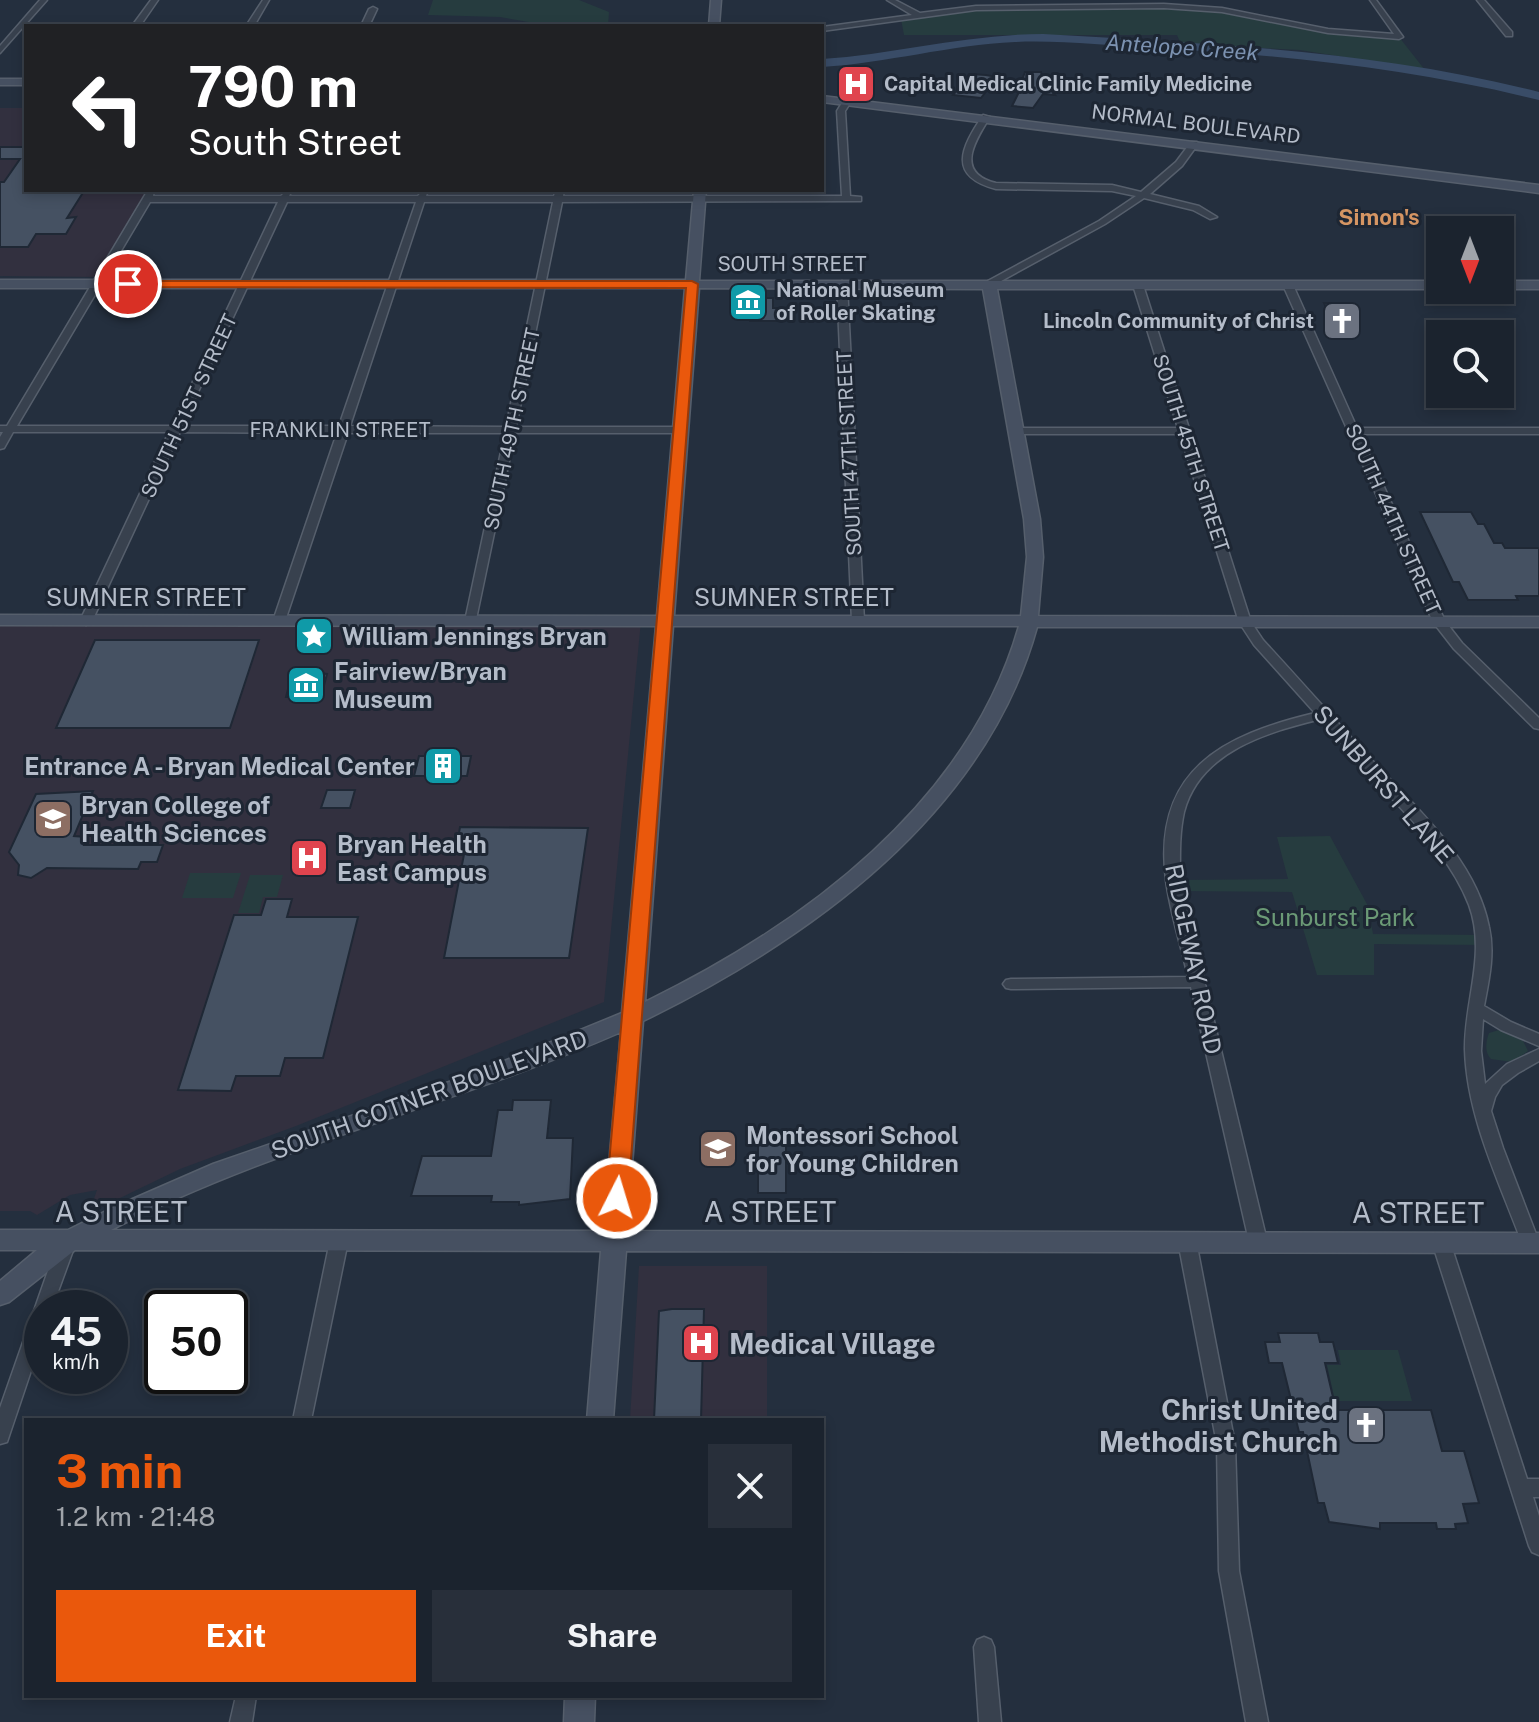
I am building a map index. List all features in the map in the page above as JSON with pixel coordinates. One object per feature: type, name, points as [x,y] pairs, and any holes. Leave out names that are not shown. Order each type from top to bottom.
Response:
[{"type":"main road","points":[[714,24],[716,0]]},
{"type":"main road","points":[[0,82],[24,82]]},
{"type":"main road","name":"NORMAL BOULEVARD","points":[[824,96],[1539,189]]},
{"type":"main road","points":[[600,1418],[700,194]]},
{"type":"main road","name":"SOUTH STREET","points":[[0,284],[1426,285]]},
{"type":"main road","name":"SOUTH COTNER BOULEVARD","points":[[0,1295],[68,1241],[209,1175],[505,1071],[631,1017],[714,973],[783,930],[859,872],[903,832],[962,765],[987,728],[1020,662],[1030,622],[1036,578],[1036,544],[989,284]]},
{"type":"main road","points":[[1514,285],[1539,285]]},
{"type":"main road","name":"SUMNER STREET","points":[[0,620],[1539,622]]},
{"type":"main road","name":"A STREET","points":[[0,1240],[1535,1243]]},
{"type":"main road","points":[[579,1722],[580,1698]]},
{"type":"street","points":[[0,51],[44,0]]},
{"type":"street","points":[[137,24],[155,0]]},
{"type":"street","points":[[251,24],[266,0]]},
{"type":"street","points":[[890,0],[918,15]]},
{"type":"street","points":[[1215,10],[1219,0]]},
{"type":"street","points":[[824,29],[996,3],[1100,3],[1215,10],[1328,31],[1399,37],[1373,0]]},
{"type":"street","points":[[1480,0],[1509,34]]},
{"type":"street","points":[[366,24],[373,9]]},
{"type":"street","points":[[0,34],[24,34]]},
{"type":"street","points":[[846,199],[841,111],[848,100]]},
{"type":"street","points":[[986,117],[967,149],[970,173],[978,182],[1001,186],[1104,187],[1198,208],[1213,217]]},
{"type":"street","points":[[989,284],[1145,195],[1177,168],[1194,144]]},
{"type":"street","points":[[0,446],[5,429],[99,284],[150,194],[700,194],[858,199]]},
{"type":"street","name":"SOUTH 51ST STREET","points":[[86,621],[247,284],[286,194]]},
{"type":"street","points":[[279,621],[423,194]]},
{"type":"street","name":"SOUTH 49TH STREET","points":[[471,621],[560,195]]},
{"type":"street","name":"SOUTH 47TH STREET","points":[[842,284],[858,621]]},
{"type":"street","name":"SOUTH 45TH STREET","points":[[1138,285],[1245,622]]},
{"type":"street","name":"SOUTH 44TH STREET","points":[[1288,285],[1439,622],[1458,646],[1539,725]]},
{"type":"street","name":"FRANKLIN STREET","points":[[5,429],[680,430]]},
{"type":"street","points":[[1016,431],[1184,431]]},
{"type":"street","points":[[1354,431],[1539,431]]},
{"type":"street","name":"SUNBURST LANE","points":[[1245,622],[1258,642],[1441,845],[1469,887],[1484,932],[1486,954],[1473,1052],[1475,1078],[1485,1116],[1535,1243]]},
{"type":"street","name":"RIDGEWAY ROAD","points":[[1258,1241],[1196,982],[1171,856],[1172,830],[1185,790],[1210,761],[1242,739],[1286,723],[1323,715]]},
{"type":"street","points":[[1011,984],[1196,982]]},
{"type":"street","points":[[1477,1009],[1539,1040]]},
{"type":"street","points":[[1485,1116],[1485,1102],[1494,1082],[1539,1055]]},
{"type":"street","points":[[50,1290],[68,1241]]},
{"type":"street","points":[[302,1418],[339,1241]]},
{"type":"street","points":[[1187,1241],[1226,1444],[1229,1571],[1257,1722]]},
{"type":"street","points":[[1441,1242],[1530,1488],[1539,1546]]},
{"type":"street","points":[[0,1436],[24,1364]]},
{"type":"street","points":[[984,1647],[990,1722]]},
{"type":"street","points":[[241,1722],[246,1698]]},
{"type":"shaded area","points":[[0,108],[24,108],[24,192],[152,192],[103,277],[0,276]]},
{"type":"shaded area","name":"Bryan Health East Campus","points":[[0,620],[641,621],[604,1002],[296,1126],[180,1169],[89,1213],[97,1190],[70,1195],[37,1215],[30,1211],[0,1211]]},
{"type":"shaded area","name":"Medical Village","points":[[639,1266],[767,1266],[767,1418],[630,1418]]},
{"type":"green space","points":[[433,0],[579,0],[609,12],[608,24],[540,24],[500,17],[428,15]]},
{"type":"green space","points":[[976,8],[1199,8],[1328,31],[1399,37],[1425,70],[1300,50],[1181,44],[1177,35],[904,35],[901,19]]},
{"type":"green space","name":"Sunburst Park","points":[[1330,836],[1368,906],[1373,934],[1484,935],[1485,945],[1374,944],[1374,975],[1317,975],[1292,892],[1176,891],[1173,880],[1288,879],[1277,837]]},
{"type":"green space","points":[[190,873],[241,873],[233,898],[182,898]]},
{"type":"green space","points":[[250,875],[283,875],[277,897],[263,897],[259,913],[238,913]]},
{"type":"green space","points":[[1499,1030],[1523,1041],[1528,1051],[1512,1062],[1491,1059],[1486,1043],[1489,1033]]},
{"type":"green space","points":[[1338,1350],[1398,1350],[1412,1401],[1335,1401],[1327,1365],[1341,1365]]},
{"type":"building","points":[[1025,72],[1041,72],[1043,81],[1055,95],[1043,94],[1033,108],[1012,106],[1020,90],[1024,91],[1022,80]]},
{"type":"building","points":[[970,74],[997,77],[981,98],[953,95]]},
{"type":"building","points":[[0,147],[24,147],[24,192],[83,192],[67,218],[76,217],[66,234],[36,234],[28,247],[0,247],[0,182],[4,182],[20,159],[0,159]]},
{"type":"building","points":[[746,298],[773,298],[773,308],[781,308],[782,321],[750,321],[750,313],[745,313]]},
{"type":"building","name":"Lincoln Community of Christ","points":[[1324,303],[1344,303],[1356,328],[1336,328]]},
{"type":"building","points":[[1420,512],[1471,512],[1478,524],[1484,524],[1494,543],[1502,543],[1505,548],[1539,548],[1539,596],[1516,596],[1518,600],[1468,600],[1459,582],[1453,582]]},
{"type":"building","points":[[95,640],[259,640],[230,728],[56,728]]},
{"type":"building","name":"Fairview/Bryan Museum","points":[[292,674],[327,674],[321,697],[286,697]]},
{"type":"building","name":"Entrance A - Bryan Medical Center","points":[[419,756],[471,756],[467,776],[414,776]]},
{"type":"building","points":[[327,790],[355,790],[350,808],[321,808]]},
{"type":"building","name":"Bryan College of Health Sciences","points":[[93,791],[74,836],[87,837],[84,845],[163,845],[157,862],[141,862],[138,869],[47,868],[31,878],[18,875],[19,865],[9,852],[36,794]]},
{"type":"building","points":[[460,827],[588,828],[569,958],[444,958],[466,844],[457,844]]},
{"type":"building","points":[[266,899],[292,899],[287,917],[358,917],[323,1058],[285,1058],[280,1076],[236,1076],[231,1091],[178,1090],[234,915],[261,915]]},
{"type":"building","points":[[513,1100],[551,1100],[547,1138],[573,1138],[570,1199],[519,1205],[519,1202],[491,1202],[492,1196],[411,1196],[422,1156],[491,1156],[498,1110],[512,1110]]},
{"type":"building","name":"Montessori School for Young Children","points":[[758,1136],[786,1136],[786,1193],[758,1193]]},
{"type":"building","name":"Medical Village","points":[[704,1309],[701,1418],[654,1418],[659,1311]]},
{"type":"building","name":"Christ United Methodist Church","points":[[1278,1333],[1318,1333],[1320,1342],[1333,1342],[1338,1363],[1325,1363],[1336,1410],[1431,1410],[1442,1451],[1464,1451],[1479,1503],[1463,1504],[1468,1523],[1455,1524],[1456,1529],[1437,1529],[1436,1523],[1380,1523],[1380,1529],[1329,1522],[1324,1503],[1318,1503],[1303,1432],[1299,1432],[1282,1363],[1269,1363],[1265,1342],[1280,1342]]},
{"type":"waterway","name":"Antelope Creek","points":[[824,63],[878,58],[987,40],[1043,38],[1355,60],[1478,80],[1539,96]]},
{"type":"place","name":"Capital Medical Clinic Family Medicine","points":[[856,84]]},
{"type":"place","name":"National Museum of Roller Skating","points":[[748,302]]},
{"type":"place","name":"Lincoln Community of Christ","points":[[1342,321]]},
{"type":"place","name":"William Jennings Bryan","points":[[314,636]]},
{"type":"place","name":"Fairview/Bryan Museum","points":[[306,685]]},
{"type":"place","name":"Entrance A - Bryan Medical Center","points":[[443,766]]},
{"type":"place","name":"Bryan College of Health Sciences","points":[[53,819]]},
{"type":"place","name":"Bryan Health East Campus","points":[[309,858]]},
{"type":"place","name":"Montessori School for Young Children","points":[[718,1149]]},
{"type":"place","name":"Medical Village","points":[[701,1343]]},
{"type":"place","name":"Christ United Methodist Church","points":[[1366,1425]]},
{"type":"district","name":"Simon's","points":[[1379,217]]},
{"type":"route","points":[[128,284],[692,284],[617,1198]]}]
